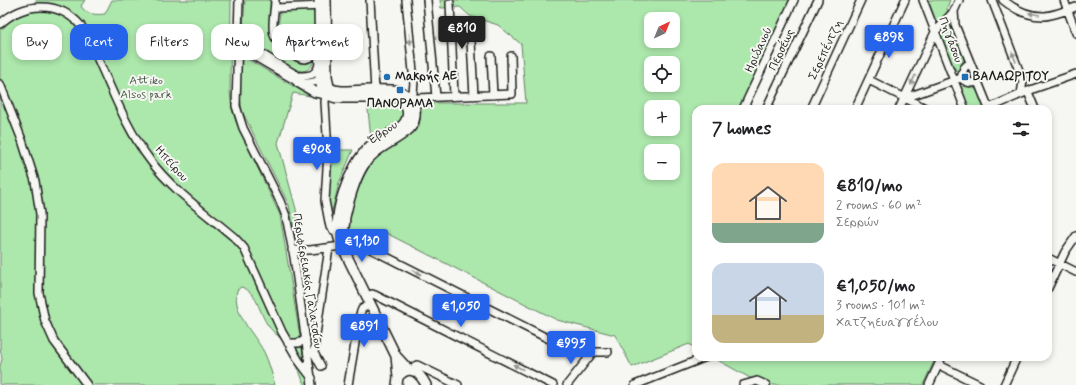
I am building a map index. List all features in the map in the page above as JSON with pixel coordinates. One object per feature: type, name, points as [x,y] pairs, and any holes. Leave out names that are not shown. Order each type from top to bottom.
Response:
[{"type":"main road","points":[[321,24],[322,3]]},
{"type":"main road","points":[[322,3],[323,78],[321,87],[326,94]]},
{"type":"main road","points":[[320,63],[323,78],[329,87],[334,90],[393,90],[413,98]]},
{"type":"main road","name":"Έβρου","points":[[298,82],[315,92],[332,97],[396,98],[404,102],[408,111],[407,118],[403,124],[372,145],[361,155],[357,162],[341,202],[338,217],[338,242]]},
{"type":"main road","name":"Έβρου","points":[[338,242],[346,210],[363,166],[371,155],[377,150],[411,127],[415,116],[413,98]]},
{"type":"main road","points":[[338,242],[396,356],[411,370],[421,376],[426,385]]},
{"type":"main road","points":[[396,356],[396,382]]},
{"type":"main road","points":[[396,382],[404,372],[411,370]]},
{"type":"street","name":"Περιφερειακός Γαλατσίου","points":[[238,24],[239,0]]},
{"type":"street","points":[[274,24],[275,0]]},
{"type":"street","points":[[370,0],[375,91]]},
{"type":"street","points":[[406,0],[414,82],[413,98],[512,94],[511,56]]},
{"type":"street","points":[[427,0],[436,97]]},
{"type":"street","name":"Ηριδανού","points":[[745,105],[794,0]]},
{"type":"street","name":"Περσέως","points":[[768,105],[818,0]]},
{"type":"street","name":"Σερεπέντζη","points":[[812,105],[861,0]]},
{"type":"street","points":[[857,105],[905,0]]},
{"type":"street","name":"Πηγάσου","points":[[923,0],[935,32],[957,79],[964,105]]},
{"type":"street","points":[[901,105],[935,32],[954,10],[959,0]]},
{"type":"street","points":[[992,0],[1033,105]]},
{"type":"street","points":[[1003,0],[1018,10],[1029,14],[1044,16],[1076,7]]},
{"type":"street","points":[[1064,0],[1076,33]]},
{"type":"street","points":[[275,8],[322,3]]},
{"type":"street","points":[[450,3],[454,96]]},
{"type":"street","name":"Ηπείρου","points":[[1,21],[28,8],[44,7],[64,13],[80,26],[90,42],[127,122],[150,160],[168,179],[235,238],[244,248],[288,343],[312,382]]},
{"type":"street","points":[[954,10],[954,25],[987,105]]},
{"type":"street","points":[[470,23],[474,96]]},
{"type":"street","points":[[491,56],[493,95]]},
{"type":"street","points":[[264,57],[298,76],[312,75],[317,70],[320,63]]},
{"type":"street","name":"Περιφερειακός Γαλατσίου","points":[[237,60],[236,106],[239,118],[286,216],[312,382]]},
{"type":"street","points":[[264,60],[298,82],[306,84],[323,78]]},
{"type":"street","points":[[957,79],[970,62]]},
{"type":"street","points":[[998,105],[1027,92],[1076,74]]},
{"type":"street","points":[[904,98],[957,79],[972,84],[978,82]]},
{"type":"street","points":[[869,80],[919,105]]},
{"type":"street","points":[[1023,81],[1027,92]]},
{"type":"street","points":[[0,84],[22,140],[35,181],[40,214],[39,292],[45,321],[54,341],[87,385]]},
{"type":"street","points":[[321,366],[314,353],[315,341],[338,242],[330,227],[325,201],[328,152],[325,102],[326,94]]},
{"type":"street","points":[[293,253],[338,242],[345,236],[547,338],[561,343],[580,345],[586,347],[591,352],[608,352]]},
{"type":"street","points":[[1052,279],[1065,252],[1076,236]]},
{"type":"street","points":[[1052,260],[1076,272]]},
{"type":"street","points":[[348,385],[360,314],[372,294],[552,385]]},
{"type":"street","points":[[288,343],[299,343],[306,339]]},
{"type":"street","points":[[567,385],[590,356],[591,352]]},
{"type":"street","points":[[634,385],[696,361]]},
{"type":"street","points":[[929,385],[940,361]]},
{"type":"street","points":[[1004,385],[1015,361]]},
{"type":"street","points":[[411,370],[418,365],[458,385]]},
{"type":"street","points":[[938,365],[980,385]]},
{"type":"street","points":[[743,385],[757,381],[766,385]]},
{"type":"green space","name":"Attiko Alsos park","points":[[36,0],[85,0],[81,6],[88,13],[105,14],[112,0],[231,0],[231,24],[211,24],[211,60],[230,60],[230,92],[232,109],[236,122],[280,215],[308,385],[304,385],[292,356],[282,340],[270,329],[254,297],[246,289],[241,287],[237,290],[236,299],[238,307],[245,323],[264,352],[275,385],[0,385],[0,366],[2,359],[0,348],[0,26],[4,22],[32,9]]},
{"type":"green space","points":[[245,0],[270,0],[272,56],[264,50],[264,24],[243,24]]},
{"type":"green space","points":[[440,0],[792,0],[742,105],[692,105],[692,346],[689,344],[632,367],[615,335],[557,320],[384,232],[367,242],[348,233],[358,188],[368,168],[384,151],[407,137],[419,127],[422,103],[526,103],[521,44],[498,25],[470,16],[460,7],[441,8]]},
{"type":"green space","points":[[928,0],[950,0],[947,8],[948,15],[964,58],[958,71],[952,65]]},
{"type":"green space","points":[[281,10],[318,10],[317,24],[279,24]]},
{"type":"green space","points":[[242,60],[249,60],[310,96],[293,93],[278,143],[296,209],[300,245],[296,240],[289,205],[242,111],[239,89]]},
{"type":"green space","points":[[279,60],[314,60],[310,68],[303,71],[291,67]]},
{"type":"green space","points":[[963,86],[968,86],[978,90],[984,105],[967,105],[961,88]]},
{"type":"green space","points":[[367,100],[396,101],[405,112],[402,119],[371,139]]},
{"type":"green space","points":[[330,150],[353,150],[339,183],[331,215],[328,205]]},
{"type":"green space","points":[[719,361],[934,361],[923,385],[769,385],[752,379]]},
{"type":"place","name":"Μακρής ΑΕ","points":[[387,77]]},
{"type":"place","name":"ΒΑΛΑΩΡΙΤΟΥ","points":[[965,77]]},
{"type":"place","name":"ΠΑΝΟΡΑΜΑ","points":[[400,90]]}]
